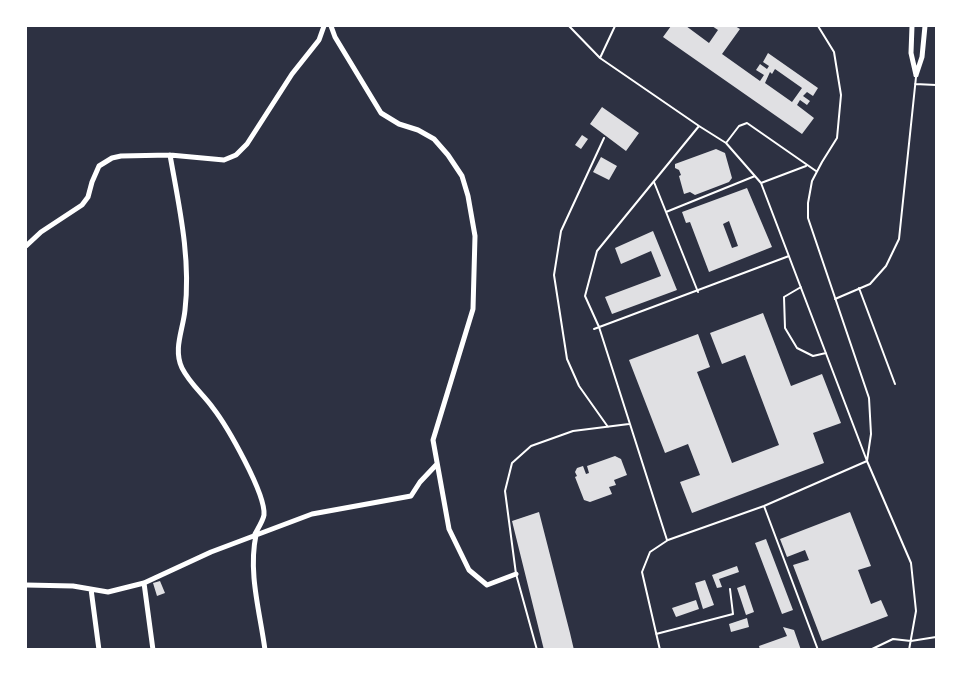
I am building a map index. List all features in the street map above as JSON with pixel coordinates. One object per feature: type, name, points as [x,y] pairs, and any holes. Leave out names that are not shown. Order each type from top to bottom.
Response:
[{"type":"street","points":[[26,246],[41,232],[82,205],[88,196],[99,166],[112,158],[170,155],[224,160],[236,155],[247,144],[292,74],[319,40],[324,26]]},
{"type":"street","points":[[331,26],[381,112],[399,124],[418,130],[434,139],[448,154],[462,176],[475,236],[473,309],[433,440],[449,529],[469,570],[487,585],[516,574]]},
{"type":"street","points":[[912,26],[911,53],[916,75]]},
{"type":"street","points":[[916,75],[922,57],[925,26]]},
{"type":"street","points":[[170,155],[183,232],[187,274],[185,312],[178,356],[186,376],[226,426],[263,504],[264,516],[255,535],[253,548],[265,650]]},
{"type":"street","points":[[26,585],[73,586],[108,592],[144,583],[212,552],[312,514],[411,496],[420,482],[437,464]]},
{"type":"street","points":[[144,583],[153,650]]},
{"type":"street","points":[[91,589],[99,650]]},
{"type":"lane","points":[[569,26],[600,58],[726,142],[761,183],[867,461],[911,563],[916,611],[909,650]]},
{"type":"lane","points":[[600,58],[615,26]]},
{"type":"lane","points":[[818,26],[834,52],[841,95],[837,138],[816,171],[809,192],[808,218],[869,398],[872,434],[867,461]]},
{"type":"lane","points":[[835,299],[870,284],[886,266],[899,239],[916,75]]},
{"type":"lane","points":[[915,84],[936,85]]},
{"type":"lane","points":[[726,142],[739,126],[747,123],[816,171]]},
{"type":"lane","points":[[668,540],[599,327],[585,296],[597,251],[699,126]]},
{"type":"lane","points":[[604,138],[561,231],[554,275],[567,359],[579,386],[608,426]]},
{"type":"lane","points":[[761,183],[807,165]]},
{"type":"lane","points":[[666,212],[755,176]]},
{"type":"lane","points":[[654,182],[698,292]]},
{"type":"lane","points":[[594,329],[698,292],[789,256]]},
{"type":"lane","points":[[801,287],[784,297],[785,328],[797,348],[813,356],[826,353]]},
{"type":"lane","points":[[859,288],[895,384]]},
{"type":"lane","points":[[536,649],[516,574],[505,491],[512,463],[531,446],[573,431],[629,424]]},
{"type":"lane","points":[[660,650],[642,572],[650,552],[668,540],[764,506],[867,461]]},
{"type":"lane","points":[[764,506],[818,650]]},
{"type":"lane","points":[[656,634],[733,614],[730,589]]},
{"type":"lane","points":[[870,650],[893,639],[910,641],[936,637]]},
{"type":"building","points":[[671,26],[686,26],[709,43],[718,30],[712,26],[735,26],[740,29],[722,54],[760,81],[764,75],[756,70],[760,64],[767,69],[769,66],[763,62],[768,53],[818,88],[813,96],[807,92],[803,96],[810,101],[807,105],[800,100],[797,105],[814,118],[802,134],[663,37]],"holes":[[[775,69],[802,88],[792,102],[765,83],[770,72],[772,74]]]},
{"type":"building","points":[[602,107],[639,133],[626,151],[590,124]]},
{"type":"building","points":[[582,135],[588,139],[581,149],[575,145]]},
{"type":"building","points":[[716,149],[725,153],[732,178],[729,182],[695,195],[690,192],[684,194],[679,176],[681,175],[675,168],[675,164]]},
{"type":"building","points":[[601,157],[617,166],[609,180],[593,172]]},
{"type":"building","points":[[747,188],[772,247],[709,272],[690,222],[686,223],[682,212]],"holes":[[[729,221],[738,246],[732,248],[723,224]]]},
{"type":"building","points":[[653,231],[677,290],[612,314],[605,297],[661,276],[651,251],[621,264],[615,248]]},
{"type":"building","points":[[763,313],[791,386],[822,374],[841,423],[813,433],[824,463],[692,513],[680,482],[700,475],[688,444],[665,453],[629,360],[698,334],[710,367],[697,372],[732,463],[779,445],[745,355],[722,364],[710,333]]},
{"type":"building","points":[[615,456],[621,459],[627,475],[614,480],[616,485],[609,487],[612,494],[590,502],[584,500],[575,477],[577,468],[583,466],[586,474],[589,473],[587,466]]},
{"type":"building","points":[[539,512],[574,650],[544,650],[512,521]]},
{"type":"building","points":[[850,512],[871,566],[858,570],[871,604],[881,600],[888,616],[822,641],[793,565],[809,560],[805,550],[787,557],[780,539]]},
{"type":"building","points":[[766,539],[793,610],[782,614],[755,543]]},
{"type":"building","points":[[737,566],[739,572],[719,579],[722,587],[717,588],[712,575]]},
{"type":"building","points":[[705,580],[714,605],[703,609],[695,583]]},
{"type":"building","points":[[160,581],[165,593],[157,596],[153,583]]},
{"type":"building","points":[[745,585],[754,612],[746,615],[737,588]]},
{"type":"building","points":[[696,600],[699,609],[676,617],[672,608]]},
{"type":"building","points":[[747,618],[749,627],[731,632],[729,624]]},
{"type":"building","points":[[783,627],[794,630],[801,650],[760,650],[759,646],[787,636]]}]
